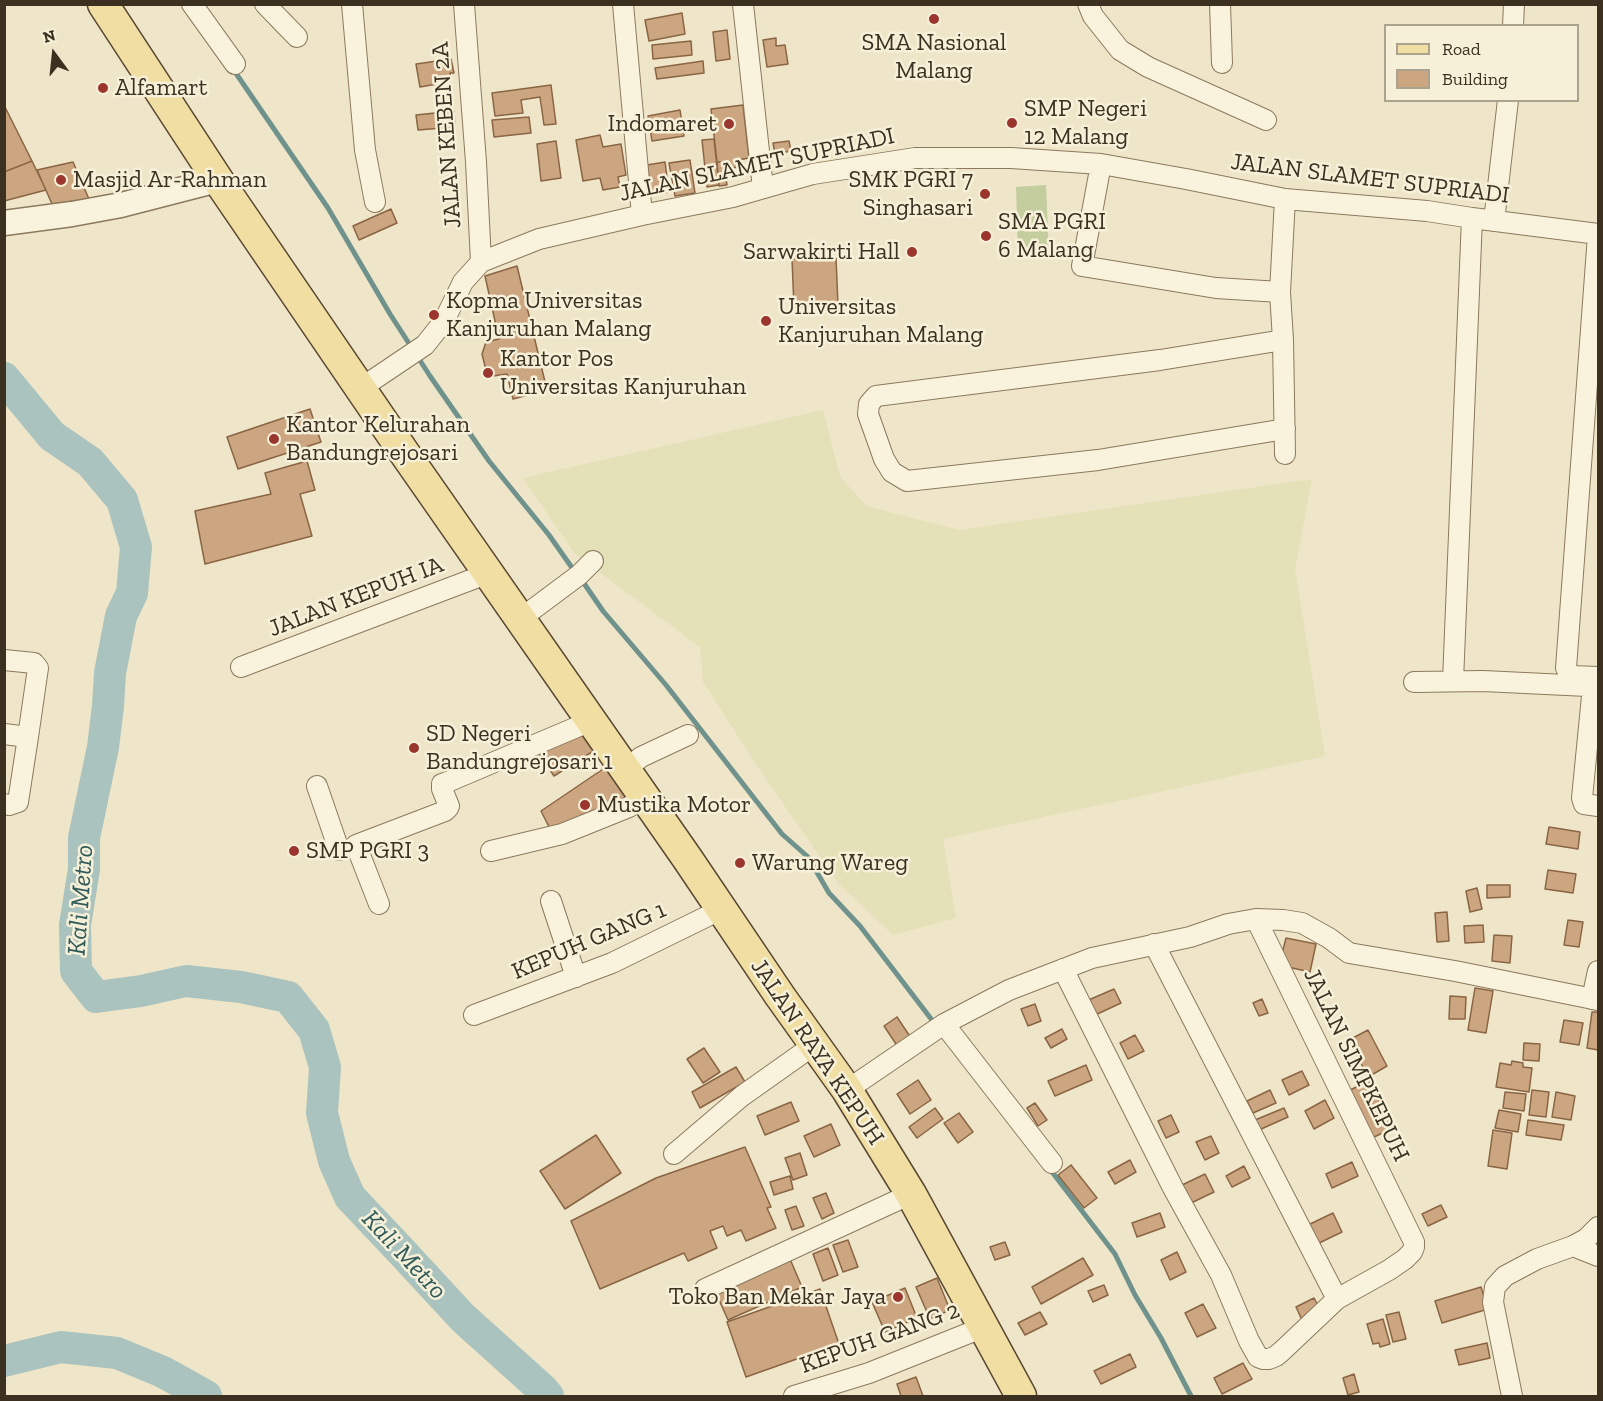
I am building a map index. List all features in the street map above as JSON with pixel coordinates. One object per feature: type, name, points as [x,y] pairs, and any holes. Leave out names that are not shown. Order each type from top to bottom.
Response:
[{"type":"main road","name":"JALAN RAYA KEPUH","points":[[103,4],[218,180],[847,1090],[911,1194],[1021,1396]]},
{"type":"street","points":[[192,4],[235,64]]},
{"type":"street","points":[[265,4],[297,37]]},
{"type":"street","points":[[352,4],[365,150],[375,202]]},
{"type":"street","name":"JALAN KEBEN 2A","points":[[464,4],[481,262]]},
{"type":"street","points":[[623,4],[642,215]]},
{"type":"street","points":[[743,4],[763,188]]},
{"type":"street","points":[[1088,4],[1093,16],[1120,50],[1148,67],[1266,120]]},
{"type":"street","points":[[1220,4],[1222,63]]},
{"type":"street","points":[[1513,24],[1514,4]]},
{"type":"street","points":[[1494,221],[1508,102]]},
{"type":"street","name":"JALAN SLAMET SUPRIADI","points":[[361,388],[425,345],[444,321],[463,282],[481,262],[539,239],[733,197],[813,174],[915,158],[1011,158],[1101,164],[1285,199],[1419,210],[1599,235]]},
{"type":"street","points":[[1101,164],[1082,266],[1216,288],[1280,292]]},
{"type":"street","points":[[4,223],[121,205],[218,180]]},
{"type":"street","points":[[1285,199],[1280,292],[1285,454]]},
{"type":"street","points":[[1453,681],[1472,218]]},
{"type":"street","points":[[1597,683],[1571,676],[1566,668],[1599,235]]},
{"type":"street","points":[[1283,340],[1160,360],[876,396],[869,404],[868,414],[884,459],[892,472],[907,481],[1098,460],[1285,429]]},
{"type":"street","points":[[520,619],[586,568]]},
{"type":"street","name":"JALAN KEPUH IA","points":[[241,667],[489,573]]},
{"type":"street","points":[[4,660],[34,663],[38,668],[18,801],[9,805],[4,804]]},
{"type":"street","points":[[1414,682],[1439,680],[1597,683]]},
{"type":"street","points":[[1597,683],[1582,798],[1584,804],[1599,806]]},
{"type":"street","points":[[344,848],[445,811],[449,806],[442,784],[591,721]]},
{"type":"street","points":[[4,734],[28,737]]},
{"type":"street","points":[[625,770],[641,757],[688,735]]},
{"type":"street","points":[[317,786],[344,848],[379,904]]},
{"type":"street","points":[[491,851],[562,834],[629,807],[644,796]]},
{"type":"street","points":[[551,901],[576,977]]},
{"type":"street","name":"KEPUH GANG 1","points":[[474,1015],[612,963],[722,909]]},
{"type":"street","points":[[847,1090],[938,1029],[1009,990],[1092,958],[1190,937],[1228,924],[1256,919],[1302,923],[1329,938],[1349,953],[1595,999],[1599,971]]},
{"type":"street","name":"JALAN SIMPKEPUH","points":[[1256,919],[1414,1242],[1412,1252],[1405,1259],[1337,1299]]},
{"type":"street","points":[[1063,969],[1173,1188],[1221,1275],[1248,1341],[1258,1357],[1263,1359],[1276,1356],[1298,1338],[1337,1299],[1154,944]]},
{"type":"street","points":[[938,1029],[1052,1162]]},
{"type":"street","points":[[674,1154],[742,1096],[814,1045]]},
{"type":"street","points":[[705,1288],[911,1194]]},
{"type":"street","points":[[1512,1396],[1493,1302],[1495,1287],[1505,1276],[1537,1259],[1573,1246],[1586,1239],[1599,1227]]},
{"type":"street","points":[[1573,1246],[1599,1256]]},
{"type":"street","name":"KEPUH GANG 2","points":[[794,1396],[869,1373],[984,1328]]},
{"type":"shaded area","points":[[823,410],[840,476],[866,506],[959,530],[1312,479],[1295,569],[1325,756],[943,839],[956,918],[893,935],[839,884],[761,772],[703,682],[700,647],[575,554],[523,478]]},
{"type":"green space","points":[[1046,185],[1049,255],[1018,256],[1016,187]]},
{"type":"building","points":[[682,13],[685,34],[649,41],[645,20]]},
{"type":"building","points":[[727,30],[730,59],[716,61],[713,32]]},
{"type":"building","points":[[776,38],[776,46],[785,45],[788,64],[767,67],[763,40]]},
{"type":"building","points":[[691,41],[692,55],[653,59],[652,45]]},
{"type":"building","points":[[451,59],[454,73],[450,73],[451,79],[436,81],[437,84],[420,87],[416,64]]},
{"type":"building","points":[[703,61],[704,73],[657,79],[655,68]]},
{"type":"building","points":[[551,85],[556,124],[544,125],[540,97],[521,100],[523,113],[495,116],[492,93]]},
{"type":"building","points":[[4,105],[32,161],[4,172]]},
{"type":"building","name":"Indomaret","points":[[743,105],[749,158],[738,160],[739,167],[724,169],[723,162],[717,162],[711,109]]},
{"type":"building","points":[[680,110],[684,136],[652,141],[648,116]]},
{"type":"building","points":[[454,111],[455,127],[418,130],[416,115]]},
{"type":"building","points":[[529,117],[531,133],[494,137],[492,120]]},
{"type":"building","points":[[600,135],[603,147],[621,144],[626,175],[618,177],[620,187],[603,190],[600,178],[583,181],[576,140]]},
{"type":"building","points":[[714,139],[719,185],[707,187],[702,140]]},
{"type":"building","points":[[556,141],[561,178],[541,181],[537,144]]},
{"type":"building","points":[[789,141],[791,151],[775,154],[773,143]]},
{"type":"building","points":[[690,160],[695,193],[675,196],[669,163]]},
{"type":"building","points":[[32,161],[46,190],[4,201],[4,172]]},
{"type":"building","name":"Masjid Ar-Rahman","points":[[73,162],[89,199],[52,204],[37,170]]},
{"type":"building","points":[[665,162],[669,192],[652,195],[647,165]]},
{"type":"building","points":[[717,162],[723,162],[727,185],[719,186]]},
{"type":"building","points":[[391,209],[397,223],[359,240],[353,226]]},
{"type":"building","points":[[836,258],[838,305],[794,307],[792,259]]},
{"type":"building","points":[[517,266],[547,390],[513,399],[507,374],[493,376],[486,370],[482,354],[486,342],[499,339],[485,276]]},
{"type":"building","name":"Kantor Kelurahan Bandungrejosari","points":[[310,409],[321,442],[238,469],[227,437]]},
{"type":"building","points":[[307,461],[315,490],[300,494],[312,536],[205,564],[195,511],[271,494],[265,473]]},
{"type":"building","points":[[582,730],[595,750],[554,776],[536,749]]},
{"type":"building","name":"Mustika Motor","points":[[606,767],[629,799],[552,833],[541,811]]},
{"type":"building","points":[[1549,827],[1580,832],[1578,849],[1546,844]]},
{"type":"building","points":[[1548,870],[1576,874],[1573,893],[1545,889]]},
{"type":"building","points":[[1487,885],[1510,885],[1510,897],[1487,898]]},
{"type":"building","points":[[1477,888],[1482,909],[1470,912],[1466,891]]},
{"type":"building","points":[[1447,912],[1449,941],[1437,942],[1435,913]]},
{"type":"building","points":[[1568,920],[1583,922],[1579,947],[1564,945]]},
{"type":"building","points":[[1483,925],[1484,942],[1465,943],[1464,926]]},
{"type":"building","points":[[1494,935],[1512,936],[1510,963],[1492,961]]},
{"type":"building","points":[[1286,938],[1316,944],[1310,972],[1279,965]]},
{"type":"building","points":[[1475,988],[1493,991],[1486,1033],[1468,1030]]},
{"type":"building","points":[[1114,989],[1121,1003],[1091,1017],[1084,1002]]},
{"type":"building","points":[[1450,996],[1466,997],[1465,1019],[1449,1019]]},
{"type":"building","points":[[1262,999],[1268,1013],[1259,1016],[1253,1003]]},
{"type":"building","points":[[1035,1004],[1041,1021],[1028,1026],[1021,1009]]},
{"type":"building","points":[[1592,1012],[1598,1012],[1598,1050],[1587,1048]]},
{"type":"building","points":[[897,1017],[911,1038],[898,1047],[884,1026]]},
{"type":"building","points":[[1564,1020],[1583,1023],[1579,1045],[1560,1042]]},
{"type":"building","points":[[1062,1029],[1067,1039],[1051,1048],[1045,1038]]},
{"type":"building","points":[[1368,1030],[1387,1066],[1368,1077],[1349,1040]]},
{"type":"building","points":[[1135,1035],[1144,1051],[1128,1059],[1120,1043]]},
{"type":"building","points":[[1524,1043],[1540,1044],[1539,1061],[1523,1060]]},
{"type":"building","points":[[704,1048],[720,1072],[703,1083],[687,1059]]},
{"type":"building","points":[[1512,1061],[1523,1063],[1523,1067],[1532,1068],[1529,1092],[1496,1087],[1500,1063],[1511,1065]]},
{"type":"building","points":[[1086,1065],[1092,1080],[1055,1096],[1048,1081]]},
{"type":"building","points":[[736,1067],[745,1082],[700,1108],[692,1092]]},
{"type":"building","points":[[1302,1071],[1309,1085],[1289,1095],[1282,1080]]},
{"type":"building","points":[[918,1080],[931,1100],[910,1114],[897,1094]]},
{"type":"building","points":[[1369,1081],[1393,1128],[1372,1138],[1350,1090]]},
{"type":"building","points":[[1270,1090],[1276,1103],[1253,1113],[1247,1101]]},
{"type":"building","points":[[1532,1090],[1549,1092],[1546,1117],[1529,1115]]},
{"type":"building","points":[[1505,1092],[1526,1094],[1524,1111],[1503,1108]]},
{"type":"building","points":[[1556,1092],[1575,1096],[1571,1120],[1552,1117]]},
{"type":"building","points":[[1325,1100],[1334,1118],[1314,1129],[1305,1111]]},
{"type":"building","points":[[791,1102],[799,1121],[765,1135],[757,1116]]},
{"type":"building","points":[[1035,1103],[1047,1120],[1038,1126],[1027,1108]]},
{"type":"building","points":[[935,1108],[943,1119],[917,1138],[909,1127]]},
{"type":"building","points":[[1284,1108],[1288,1117],[1259,1130],[1255,1120]]},
{"type":"building","points":[[1499,1110],[1521,1114],[1518,1132],[1495,1128]]},
{"type":"building","points":[[959,1113],[973,1132],[958,1143],[944,1123]]},
{"type":"building","points":[[1171,1115],[1179,1132],[1166,1138],[1158,1121]]},
{"type":"building","points":[[1528,1120],[1564,1125],[1561,1140],[1526,1135]]},
{"type":"building","points":[[831,1124],[840,1145],[814,1157],[804,1136]]},
{"type":"building","points":[[1493,1130],[1512,1133],[1507,1169],[1488,1166]]},
{"type":"building","points":[[596,1135],[621,1173],[565,1209],[540,1171]]},
{"type":"building","points":[[1211,1136],[1219,1153],[1205,1160],[1196,1142]]},
{"type":"building","points":[[745,1147],[771,1207],[767,1208],[776,1228],[746,1241],[741,1230],[727,1236],[723,1226],[710,1231],[717,1248],[688,1261],[684,1253],[600,1289],[571,1221],[656,1178]]},
{"type":"building","points":[[800,1153],[807,1175],[793,1180],[785,1158]]},
{"type":"building","points":[[1130,1160],[1136,1172],[1115,1184],[1108,1172]]},
{"type":"building","points":[[1352,1162],[1358,1176],[1332,1188],[1326,1174]]},
{"type":"building","points":[[1071,1165],[1097,1198],[1084,1208],[1058,1175]]},
{"type":"building","points":[[1244,1166],[1250,1178],[1232,1187],[1226,1176]]},
{"type":"building","points":[[1205,1174],[1214,1192],[1189,1204],[1180,1186]]},
{"type":"building","points":[[790,1176],[793,1189],[774,1195],[770,1182]]},
{"type":"building","points":[[826,1193],[834,1213],[822,1219],[813,1198]]},
{"type":"building","points":[[1441,1205],[1447,1217],[1428,1226],[1422,1214]]},
{"type":"building","points":[[796,1206],[804,1226],[792,1230],[785,1210]]},
{"type":"building","points":[[1160,1213],[1165,1227],[1137,1237],[1132,1223]]},
{"type":"building","points":[[1333,1213],[1342,1232],[1315,1245],[1306,1226]]},
{"type":"building","points":[[848,1240],[858,1267],[843,1272],[833,1245]]},
{"type":"building","points":[[1005,1242],[1010,1255],[995,1260],[990,1247]]},
{"type":"building","points":[[828,1248],[838,1275],[823,1281],[813,1254]]},
{"type":"building","points":[[1177,1252],[1186,1272],[1170,1280],[1161,1260]]},
{"type":"building","points":[[1083,1258],[1093,1275],[1041,1304],[1032,1287]]},
{"type":"building","points":[[790,1259],[802,1287],[728,1320],[715,1291]]},
{"type":"building","points":[[937,1278],[950,1310],[930,1319],[916,1287]]},
{"type":"building","points":[[1104,1285],[1108,1295],[1093,1302],[1088,1291]]},
{"type":"building","points":[[1481,1287],[1488,1309],[1442,1323],[1435,1301]]},
{"type":"building","points":[[905,1288],[917,1318],[885,1332],[872,1302]]},
{"type":"building","points":[[820,1289],[839,1344],[746,1377],[727,1322]]},
{"type":"building","points":[[1314,1298],[1321,1311],[1302,1320],[1296,1307]]},
{"type":"building","points":[[1203,1304],[1216,1328],[1197,1337],[1185,1313]]},
{"type":"building","points":[[1040,1312],[1047,1324],[1025,1335],[1018,1323]]},
{"type":"building","points":[[1399,1312],[1406,1339],[1393,1342],[1386,1315]]},
{"type":"building","points":[[1383,1319],[1390,1344],[1380,1347],[1379,1343],[1373,1344],[1367,1324]]},
{"type":"building","points":[[1487,1343],[1490,1358],[1459,1365],[1455,1350]]},
{"type":"building","points":[[1130,1354],[1136,1367],[1101,1384],[1094,1371]]},
{"type":"building","points":[[1243,1363],[1252,1379],[1222,1394],[1214,1378]]},
{"type":"building","points":[[1354,1374],[1359,1392],[1348,1395],[1343,1378]]},
{"type":"building","points":[[916,1377],[923,1396],[901,1396],[897,1384]]},
{"type":"waterway","points":[[233,69],[328,208],[390,314],[430,376],[489,461],[549,535],[575,572]]},
{"type":"waterway","name":"Kali Metro","points":[[4,378],[52,436],[90,462],[122,500],[136,547],[132,593],[121,616],[110,673],[103,747],[84,838],[84,869],[75,925],[76,971],[96,997],[141,991],[186,981],[241,987],[288,997],[314,1030],[325,1067],[322,1113],[334,1161],[350,1197],[463,1318],[548,1396]]},
{"type":"waterway","points":[[581,579],[603,611],[666,685],[782,834],[808,857],[829,893],[860,926],[935,1024]]},
{"type":"waterway","points":[[1049,1168],[1115,1254],[1191,1396]]},
{"type":"waterway","points":[[4,1361],[61,1347],[117,1353],[163,1372],[206,1396]]},
{"type":"place","name":"SMA Nasional Malang","points":[[934,19]]},
{"type":"place","name":"Alfamart","points":[[103,88]]},
{"type":"place","name":"SMP Negeri 12 Malang","points":[[1012,123]]},
{"type":"place","name":"Indomaret","points":[[729,124]]},
{"type":"place","name":"Masjid Ar-Rahman","points":[[61,180]]},
{"type":"place","name":"SMK PGRI 7 Singhasari","points":[[985,194]]},
{"type":"place","name":"SMA PGRI 6 Malang","points":[[986,236]]},
{"type":"place","name":"Sarwakirti Hall","points":[[912,252]]},
{"type":"place","name":"Kopma Universitas Kanjuruhan Malang","points":[[434,315]]},
{"type":"place","name":"Universitas Kanjuruhan Malang","points":[[766,321]]},
{"type":"place","name":"Kantor Pos Universitas Kanjuruhan","points":[[488,373]]},
{"type":"place","name":"Kantor Kelurahan Bandungrejosari","points":[[274,439]]},
{"type":"place","name":"SD Negeri Bandungrejosari 1","points":[[414,748]]},
{"type":"place","name":"Mustika Motor","points":[[585,805]]},
{"type":"place","name":"SMP PGRI 3","points":[[294,851]]},
{"type":"place","name":"Warung Wareg","points":[[740,863]]},
{"type":"place","name":"Toko Ban Mekar Jaya","points":[[898,1297]]}]
